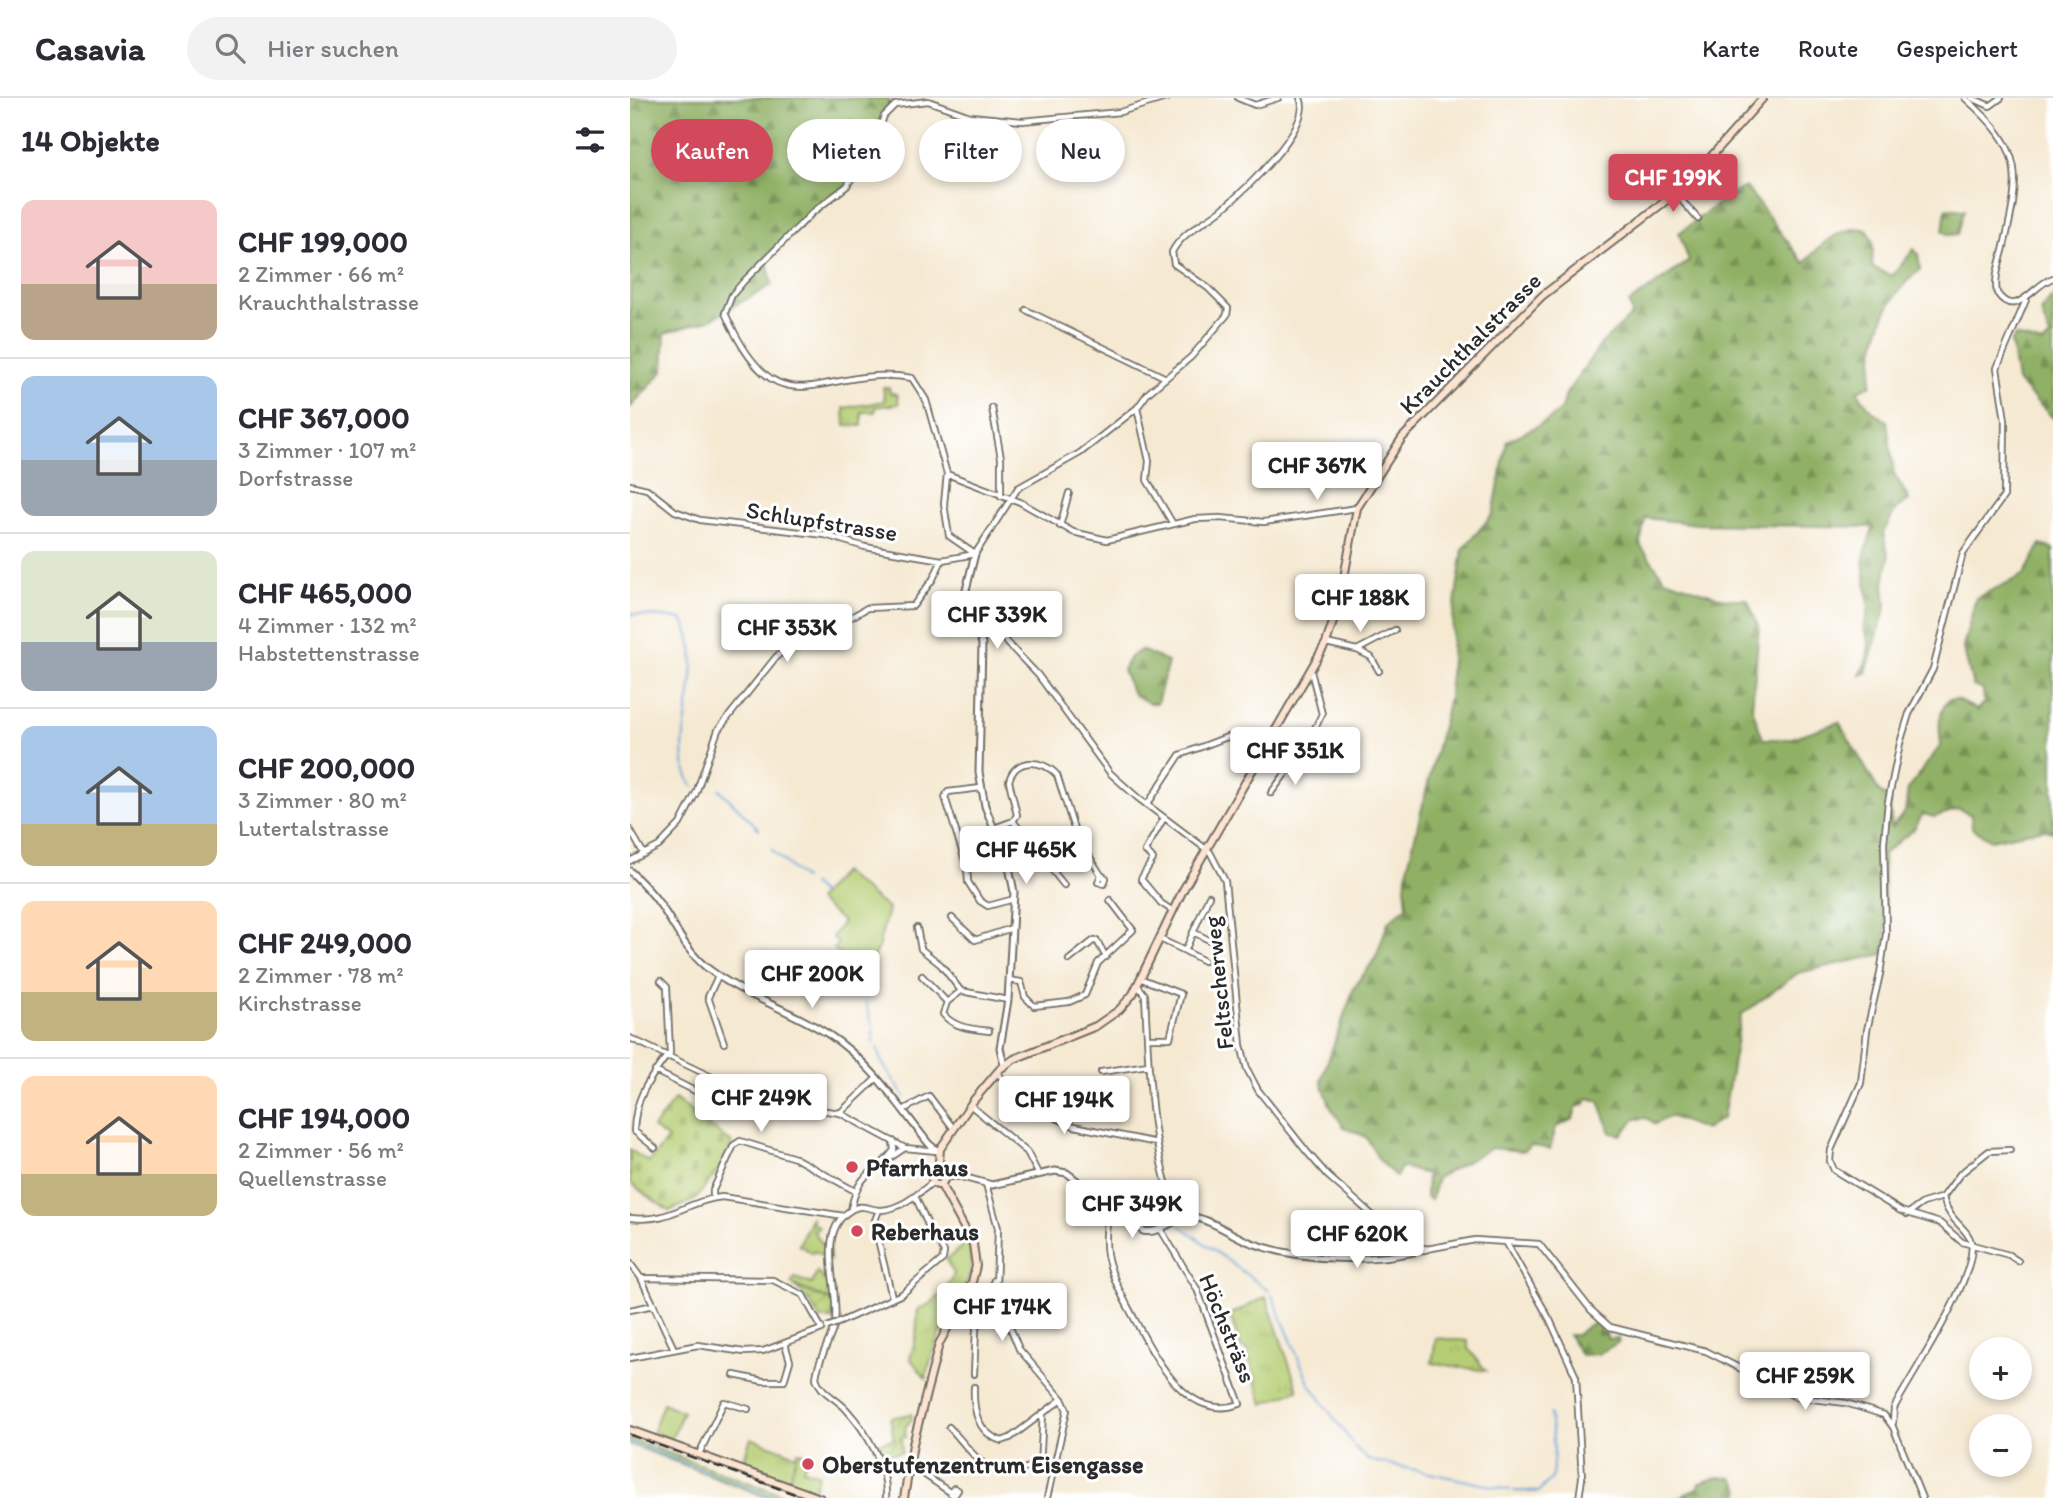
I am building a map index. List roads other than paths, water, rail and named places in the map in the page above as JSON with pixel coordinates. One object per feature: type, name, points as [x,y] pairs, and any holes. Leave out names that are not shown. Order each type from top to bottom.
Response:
[{"type":"main road","name":"Krauchthalstrasse","points":[[1004,1065],[1105,1021],[1124,1005],[1140,982],[1172,911],[1206,849],[1326,643],[1339,604],[1357,508],[1408,430],[1515,322],[1573,270],[1676,194],[1763,98]]},
{"type":"main road","points":[[904,1498],[909,1464],[939,1344],[972,1282],[975,1266],[972,1244],[933,1176],[941,1175],[939,1152],[970,1105],[1004,1065]]},
{"type":"main road","points":[[630,1430],[698,1457],[820,1498]]},
{"type":"street","points":[[975,555],[949,536],[944,504],[947,474],[929,410],[913,379],[852,379],[796,388],[782,385],[757,367],[725,313],[732,296],[815,210],[847,186],[876,138],[884,116],[893,106],[928,101],[970,116],[1022,121],[1126,111],[1166,98]]},
{"type":"street","points":[[1238,98],[1258,105],[1278,98]]},
{"type":"street","points":[[1004,1065],[1000,1048],[1008,1000],[1014,900],[1011,872],[981,788],[978,760],[982,649],[979,628],[966,598],[975,555],[1009,499],[1024,484],[1085,450],[1109,427],[1137,408],[1191,357],[1228,310],[1208,288],[1174,264],[1172,252],[1183,237],[1241,192],[1276,154],[1301,119],[1303,107],[1300,98]]},
{"type":"street","points":[[1965,98],[2001,135],[2012,155],[2015,194],[1996,286],[2001,299],[2012,304],[2019,314]]},
{"type":"street","points":[[1972,98],[1990,106],[2001,98]]},
{"type":"street","points":[[1676,194],[1698,219]]},
{"type":"street","points":[[2018,1261],[1953,1237],[1937,1222],[1907,1214],[1834,1170],[1830,1154],[1861,1083],[1867,1030],[1880,974],[1886,934],[1883,866],[1888,802],[1902,733],[1933,669],[1963,554],[2004,496],[2005,420],[1997,368],[2025,300],[2039,284],[2053,278]]},
{"type":"street","points":[[2012,304],[2025,300]]},
{"type":"street","points":[[1026,310],[1167,378]]},
{"type":"street","points":[[992,408],[1001,458],[1001,496]]},
{"type":"street","points":[[1137,408],[1149,461],[1147,480],[1173,524]]},
{"type":"street","points":[[947,474],[1009,499],[1060,526],[1082,535],[1107,540],[1209,517],[1264,522],[1357,508]]},
{"type":"street","name":"Schlupfstrasse","points":[[630,485],[647,489],[690,518],[825,535],[865,547],[942,560],[975,555]]},
{"type":"street","points":[[1060,526],[1069,493]]},
{"type":"street","points":[[1160,528],[1166,515]]},
{"type":"street","points":[[630,861],[665,841],[680,824],[696,793],[718,730],[776,657],[789,646],[822,634],[867,608],[913,606],[933,579],[942,560]]},
{"type":"street","points":[[979,628],[993,628],[1030,667],[1105,767],[1147,805],[1206,849]]},
{"type":"street","points":[[1357,650],[1395,630]]},
{"type":"street","points":[[1326,643],[1357,650],[1373,659],[1379,671]]},
{"type":"street","points":[[1303,754],[1322,714],[1311,671]]},
{"type":"street","points":[[1147,805],[1180,755],[1227,737],[1238,740]]},
{"type":"street","points":[[1262,754],[1290,770]]},
{"type":"street","points":[[1064,885],[1013,821],[1016,806],[1009,781],[1011,774],[1027,763],[1040,762],[1050,767],[1057,775],[1076,835],[1101,875]]},
{"type":"street","points":[[1271,793],[1294,762]]},
{"type":"street","points":[[981,788],[948,792],[945,797],[967,867],[968,882],[980,901],[988,906],[1014,900]]},
{"type":"street","points":[[1164,818],[1145,851],[1153,859],[1141,879],[1161,904],[1172,911]]},
{"type":"street","points":[[994,828],[1013,821]]},
{"type":"street","points":[[630,830],[644,855]]},
{"type":"street","name":"Feltscherweg","points":[[1206,849],[1219,864],[1225,881],[1241,1045],[1255,1086],[1328,1176],[1397,1238],[1407,1244],[1427,1249]]},
{"type":"street","points":[[630,871],[657,900],[689,951],[718,976],[830,1035],[859,1058],[929,1144],[939,1152]]},
{"type":"street","points":[[1185,951],[1209,896]]},
{"type":"street","points":[[1009,980],[1021,982],[1025,997],[1034,1006],[1069,1002],[1085,995],[1090,987],[1091,975],[1133,930],[1110,901]]},
{"type":"street","points":[[952,918],[975,940],[1012,928]]},
{"type":"street","points":[[917,928],[921,949],[941,965],[961,991],[1008,1000]]},
{"type":"street","points":[[1193,933],[1209,940]]},
{"type":"street","points":[[1160,939],[1204,961]]},
{"type":"street","points":[[1069,960],[1093,941],[1097,941],[1106,957]]},
{"type":"street","points":[[718,976],[708,997],[724,1043]]},
{"type":"street","points":[[922,976],[947,1002]]},
{"type":"street","points":[[655,1148],[634,1131],[636,1104],[645,1084],[670,1053],[668,993],[667,987],[661,982]]},
{"type":"street","points":[[1140,982],[1145,995],[1148,1065],[1157,1143],[1179,1220]]},
{"type":"street","points":[[1140,982],[1181,994],[1170,1038],[1147,1038]]},
{"type":"street","points":[[961,991],[947,1002],[943,1014],[945,1017],[966,1028],[989,1031]]},
{"type":"street","points":[[630,1038],[716,1081],[772,1104],[840,1113],[905,1147],[939,1152]]},
{"type":"street","points":[[1101,1073],[1148,1065]]},
{"type":"street","points":[[654,1071],[705,1096],[716,1081]]},
{"type":"street","points":[[996,1073],[1046,1112],[1074,1126],[1157,1143]]},
{"type":"street","points":[[840,1113],[877,1078]]},
{"type":"street","points":[[903,1111],[929,1096],[954,1129]]},
{"type":"street","points":[[970,1105],[1027,1152],[1039,1174]]},
{"type":"street","points":[[886,1160],[894,1151],[893,1140]]},
{"type":"street","points":[[713,1198],[713,1190],[734,1145],[740,1141],[795,1158],[855,1194],[862,1206]]},
{"type":"street","points":[[851,1210],[862,1179],[905,1147]]},
{"type":"street","points":[[1907,1214],[1923,1203],[1943,1196],[1962,1171],[1989,1151],[2010,1150]]},
{"type":"street","points":[[941,1175],[958,1176],[986,1184],[1058,1171],[1070,1174],[1140,1230],[1161,1230],[1179,1220],[1198,1218],[1246,1241],[1296,1257],[1388,1256],[1475,1240],[1506,1241],[1544,1247],[1580,1298],[1611,1327],[1706,1351],[1796,1397],[1846,1403],[1881,1414],[1893,1426],[1922,1498]]},
{"type":"street","points":[[886,1498],[886,1477],[881,1463],[848,1411],[822,1389],[816,1378],[835,1318],[831,1242],[844,1216],[851,1210],[862,1206],[879,1210],[915,1196],[937,1183]]},
{"type":"street","points":[[986,1184],[999,1233],[997,1293],[1016,1343],[1062,1399],[1067,1420],[1047,1498]]},
{"type":"street","points":[[915,1196],[928,1225]]},
{"type":"street","points":[[1893,1426],[1894,1408],[1953,1305],[1972,1246],[1968,1234],[1950,1217],[1943,1196]]},
{"type":"street","points":[[630,1218],[661,1219],[713,1198],[754,1201],[844,1216]]},
{"type":"street","name":"Höchsträss","points":[[1112,1207],[1106,1244],[1112,1275],[1166,1373],[1178,1387],[1204,1403],[1232,1407],[1240,1404],[1197,1289],[1161,1230]]},
{"type":"street","points":[[879,1210],[874,1223],[892,1297]]},
{"type":"street","points":[[630,1358],[702,1345],[751,1352],[785,1344],[884,1304],[892,1297],[902,1294],[943,1259],[944,1252],[937,1240]]},
{"type":"street","points":[[1506,1241],[1544,1307],[1576,1377],[1582,1478],[1579,1498]]},
{"type":"street","points":[[630,1263],[641,1278],[674,1349]]},
{"type":"street","points":[[974,1374],[976,1329],[996,1275]]},
{"type":"street","points":[[641,1278],[773,1280],[803,1295],[825,1328]]},
{"type":"street","points":[[630,1310],[654,1305]]},
{"type":"street","points":[[734,1374],[763,1381],[784,1381],[790,1361],[785,1344]]},
{"type":"street","points":[[974,1387],[974,1415],[997,1440],[1010,1438],[1062,1399]]},
{"type":"street","points":[[698,1457],[724,1402],[748,1409]]},
{"type":"street","points":[[1881,1414],[1894,1408]]},
{"type":"street","points":[[949,1427],[986,1465],[1005,1473],[1028,1466],[1040,1466],[1043,1413]]},
{"type":"street","points":[[909,1464],[951,1493]]},
{"type":"waterway","points":[[630,614],[682,619],[690,640],[693,661],[683,750],[686,770],[694,788]]},
{"type":"waterway","points":[[719,789],[759,829]]},
{"type":"waterway","points":[[771,849],[803,879]]},
{"type":"waterway","points":[[812,885],[821,894]]},
{"type":"waterway","points":[[853,973],[853,983]]},
{"type":"waterway","points":[[865,1001],[873,1027],[873,1042]]},
{"type":"waterway","points":[[877,1047],[882,1063],[905,1097]]},
{"type":"waterway","points":[[1181,1226],[1269,1291]]},
{"type":"waterway","points":[[1272,1295],[1309,1383],[1352,1443]]},
{"type":"waterway","points":[[1514,1491],[1538,1492],[1552,1478],[1554,1449],[1550,1414]]},
{"type":"waterway","points":[[630,1443],[778,1498]]},
{"type":"waterway","points":[[1354,1446],[1368,1460],[1510,1490]]},
{"type":"railway","points":[[630,1435],[805,1498]]},
{"type":"place","name":"Pfarrhaus","points":[[852,1167]]},
{"type":"place","name":"Reberhaus","points":[[857,1231]]},
{"type":"place","name":"Oberstufenzentrum Eisengasse","points":[[808,1464]]}]
